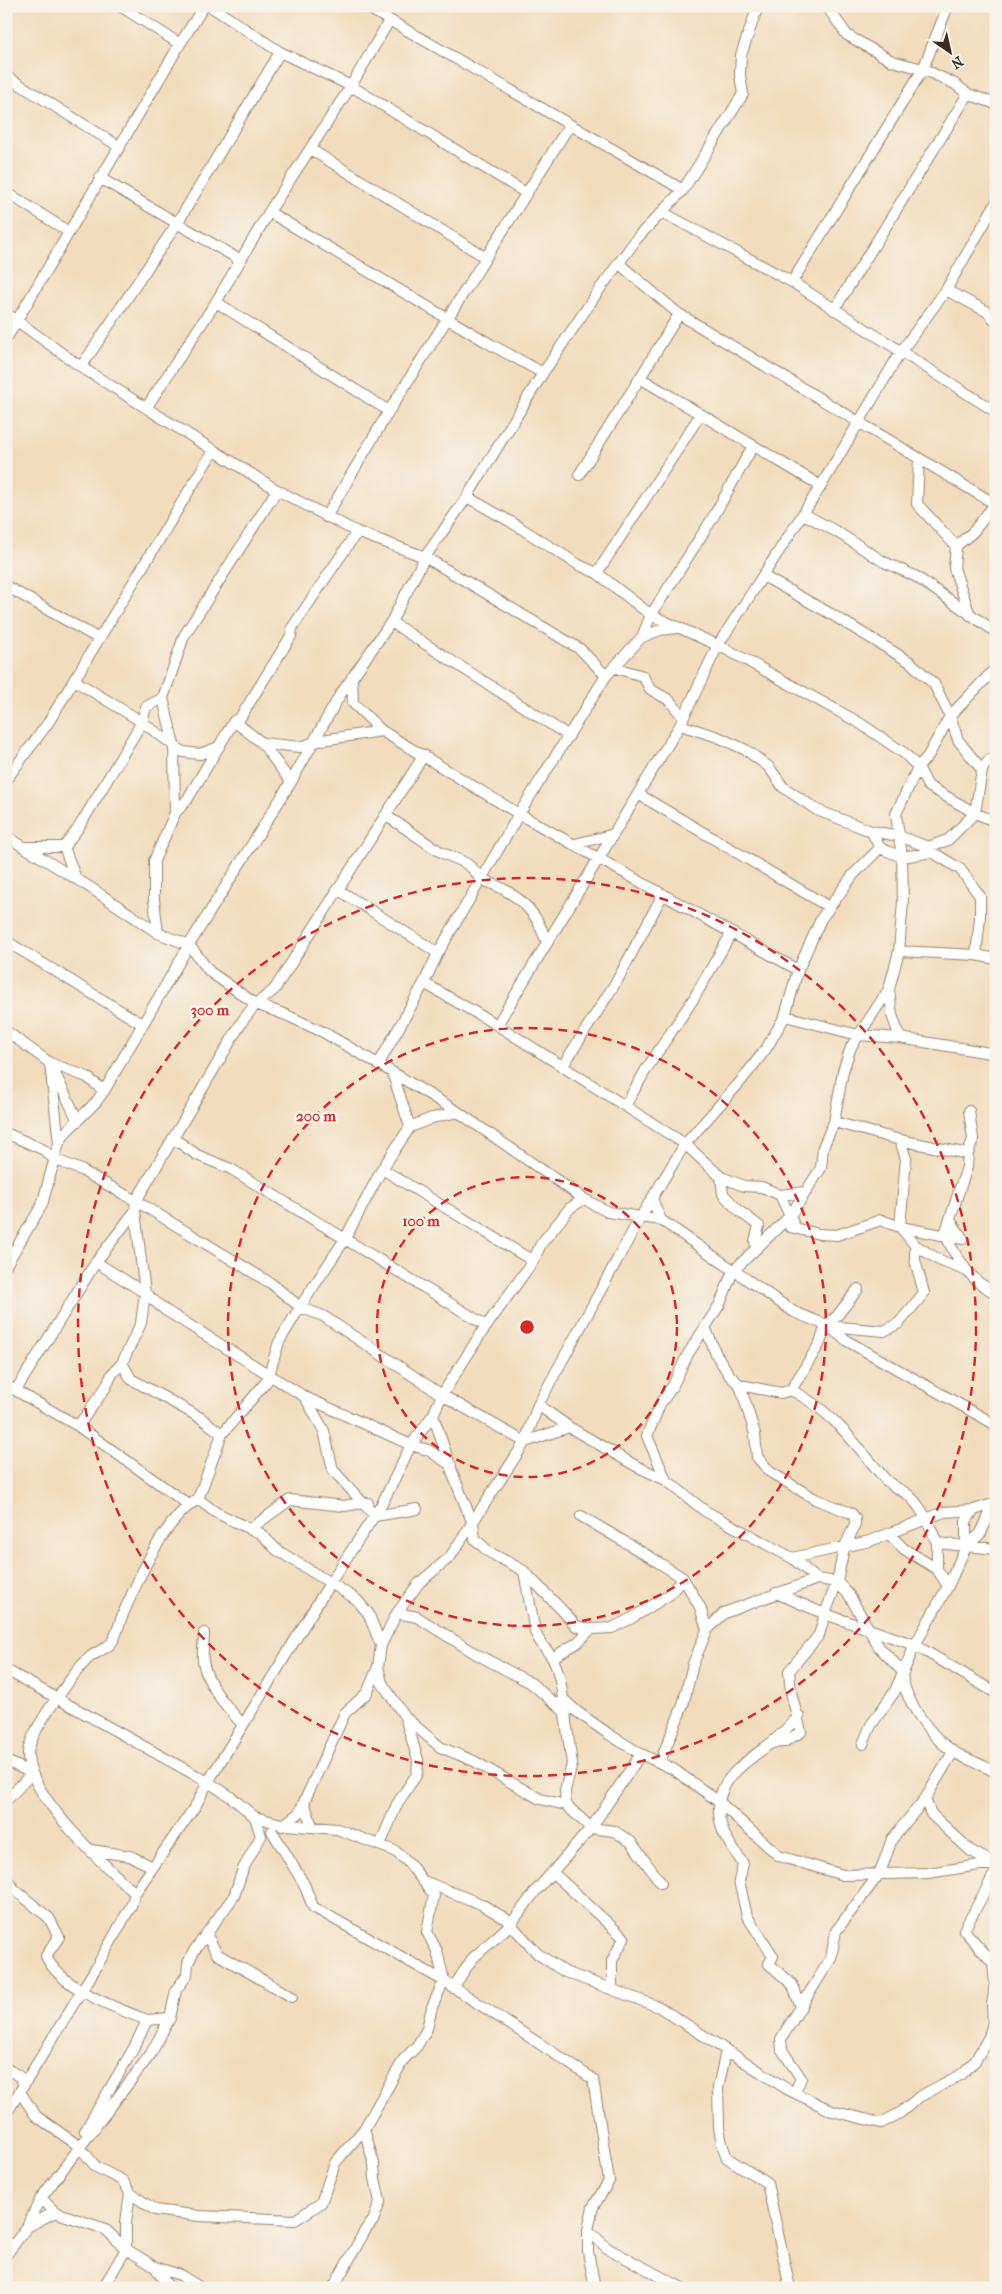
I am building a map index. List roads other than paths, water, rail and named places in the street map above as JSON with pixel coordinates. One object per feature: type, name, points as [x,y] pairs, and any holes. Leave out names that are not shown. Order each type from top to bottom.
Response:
[{"type":"street","points":[[120,6],[180,44]]},
{"type":"street","points":[[6,339],[204,6]]},
{"type":"street","points":[[210,6],[280,52],[351,86],[526,193]]},
{"type":"street","points":[[365,6],[569,126],[683,190]]},
{"type":"street","points":[[6,1265],[42,1205],[59,1143],[96,1102],[104,1090],[189,945],[314,744],[340,695],[391,622],[425,557],[467,497],[544,374],[618,263],[638,237],[683,190],[743,94],[740,75],[741,55],[758,6]]},
{"type":"street","points":[[820,6],[828,8],[847,35],[892,61],[923,69],[955,84],[968,94],[996,104]]},
{"type":"street","points":[[792,282],[923,69],[948,6]]},
{"type":"street","points":[[146,408],[216,302],[270,212],[351,86],[389,21]]},
{"type":"street","points":[[81,367],[178,222],[280,52]]},
{"type":"street","points":[[6,76],[120,147]]},
{"type":"street","points":[[834,310],[968,94]]},
{"type":"street","points":[[326,517],[389,411],[569,126]]},
{"type":"street","points":[[310,149],[485,257]]},
{"type":"street","points":[[100,178],[240,260]]},
{"type":"street","points":[[6,192],[69,232]]},
{"type":"street","points":[[497,1025],[681,721],[718,645],[804,514],[900,353],[946,290],[995,208]]},
{"type":"street","points":[[270,212],[544,374]]},
{"type":"street","points":[[662,212],[792,282],[900,353],[996,412]]},
{"type":"street","points":[[618,263],[679,314],[996,504],[973,532],[956,546],[954,568],[970,615]]},
{"type":"street","points":[[946,290],[986,311],[996,321]]},
{"type":"street","points":[[216,302],[389,411]]},
{"type":"street","points":[[6,313],[81,367],[277,490],[357,532],[425,557],[580,649],[606,676]]},
{"type":"street","points":[[579,475],[679,314]]},
{"type":"street","points":[[640,378],[821,486]]},
{"type":"street","points":[[597,573],[700,415]]},
{"type":"street","points":[[378,1065],[424,983],[438,953],[519,814],[606,676],[616,668],[642,637],[651,615],[712,518],[753,446]]},
{"type":"street","points":[[6,780],[40,734],[74,680],[213,451]]},
{"type":"street","points":[[919,458],[917,504],[956,546]]},
{"type":"street","points":[[175,813],[174,744],[163,698],[184,636],[277,490]]},
{"type":"street","points":[[467,497],[579,565],[597,573],[651,615],[718,645],[858,722],[904,753],[918,767],[928,786],[975,813],[996,822]]},
{"type":"street","points":[[804,514],[837,532],[884,562],[915,576],[996,632]]},
{"type":"street","points":[[158,933],[154,900],[154,861],[175,813],[187,800],[234,721],[240,718],[291,636],[292,628],[357,532]]},
{"type":"street","points":[[763,576],[831,614],[910,662],[934,684],[950,716],[958,740],[982,770]]},
{"type":"street","points":[[6,586],[99,639]]},
{"type":"street","points":[[391,622],[569,736]]},
{"type":"street","points":[[642,637],[660,630],[679,628]]},
{"type":"street","points":[[616,668],[643,676],[650,689],[669,700],[681,721],[746,750],[769,768],[783,787],[817,810],[846,823],[871,831],[899,836],[928,847],[948,840],[975,813],[982,770],[990,760],[996,758]]},
{"type":"street","points":[[666,1480],[647,1436],[660,1404],[672,1387],[688,1354],[720,1304],[733,1271],[790,1216],[821,1168],[823,1147],[834,1122],[842,1071],[851,1047],[889,989],[899,950],[903,901],[902,857],[896,814],[918,767],[928,756],[950,716],[996,668]]},
{"type":"street","points":[[352,677],[354,703],[382,731],[519,814],[599,856],[731,934],[798,970]]},
{"type":"street","points":[[74,680],[142,722],[183,752],[200,754],[219,747]]},
{"type":"street","points":[[64,847],[142,722],[146,706],[163,698]]},
{"type":"street","points":[[234,721],[262,743],[291,782]]},
{"type":"street","points":[[262,743],[300,747],[322,740],[382,731]]},
{"type":"street","points":[[188,1505],[78,1426],[11,1387],[135,1206],[243,1020],[256,1004],[274,990],[424,755]]},
{"type":"street","points":[[638,794],[829,907]]},
{"type":"street","points":[[386,816],[438,851],[467,863],[475,870],[480,879],[500,886],[525,905],[535,917],[546,942]]},
{"type":"street","points":[[871,831],[880,848],[902,857],[932,852],[960,869],[980,896],[976,955]]},
{"type":"street","points":[[576,844],[611,835]]},
{"type":"street","points":[[6,836],[158,933],[189,945],[210,972],[256,1004],[286,1014],[323,1032],[392,1072],[458,1112],[584,1199],[608,1212],[661,1220],[794,1312],[826,1326],[849,1342],[996,1425]]},
{"type":"street","points":[[24,846],[64,847]]},
{"type":"street","points":[[64,847],[76,879]]},
{"type":"street","points":[[6,2255],[27,2227],[41,2198],[150,2055],[170,2018],[176,1990],[187,1975],[188,1963],[206,1934],[234,1896],[244,1869],[261,1836],[285,1825],[299,1813],[345,1713],[367,1693],[378,1667],[381,1645],[397,1613],[418,1583],[450,1558],[525,1442],[538,1405],[640,1218],[685,1144],[741,1081],[766,1049],[785,1016],[798,970],[821,920],[853,875],[880,848]]},
{"type":"street","points":[[337,889],[438,953]]},
{"type":"street","points":[[562,1067],[618,979],[663,894]]},
{"type":"street","points":[[626,1106],[647,1068],[694,998],[731,934]]},
{"type":"street","points":[[6,941],[142,1024]]},
{"type":"street","points":[[899,950],[976,955],[996,960]]},
{"type":"street","points":[[424,983],[497,1025],[685,1144],[721,1177],[744,1186],[762,1187],[780,1195],[806,1192]]},
{"type":"street","points":[[889,989],[892,1015],[900,1038]]},
{"type":"street","points":[[785,1016],[858,1035],[900,1038],[996,1054]]},
{"type":"street","points":[[6,1031],[50,1063],[87,1077],[104,1090]]},
{"type":"street","points":[[50,1063],[78,1120]]},
{"type":"street","points":[[50,1063],[59,1143]]},
{"type":"street","points":[[392,1072],[410,1127]]},
{"type":"street","points":[[969,1111],[972,1139],[967,1167],[945,1234],[967,1271],[978,1282],[996,1294]]},
{"type":"street","points":[[135,1893],[102,1864],[91,1850],[70,1830],[32,1773],[28,1754],[40,1723],[90,1658],[112,1643],[122,1616],[156,1544],[188,1505],[198,1499],[222,1434],[270,1376],[280,1342],[300,1306],[345,1239],[382,1169],[410,1127],[432,1118],[458,1112]]},
{"type":"street","points":[[834,1122],[900,1140],[968,1154]]},
{"type":"street","points":[[6,1133],[44,1150],[54,1159],[81,1170],[135,1206],[272,1284],[300,1306],[323,1316],[442,1395],[525,1442],[570,1427]]},
{"type":"street","points":[[173,1138],[197,1155],[231,1168],[487,1326]]},
{"type":"street","points":[[900,1140],[906,1159],[900,1227],[915,1245],[939,1260],[967,1271]]},
{"type":"street","points":[[382,1169],[533,1261]]},
{"type":"street","points":[[721,1177],[723,1194],[739,1211],[759,1226],[755,1240],[756,1248]]},
{"type":"street","points":[[780,1195],[795,1226]]},
{"type":"street","points":[[6,2114],[82,1990],[131,1906],[135,1893],[196,1805],[208,1782],[330,1583],[382,1504],[411,1445],[433,1415],[442,1395],[487,1326],[533,1261],[541,1244],[570,1208],[584,1199]]},
{"type":"street","points":[[652,1199],[661,1220]]},
{"type":"street","points":[[78,1426],[106,1387],[112,1374],[122,1363],[141,1322],[145,1293],[135,1206]]},
{"type":"street","points":[[777,1227],[795,1226],[819,1234],[837,1235],[881,1220],[900,1227],[945,1234],[963,1239],[950,1220]]},
{"type":"street","points":[[826,1326],[884,1331],[899,1323],[924,1293],[915,1260],[915,1245]]},
{"type":"street","points":[[96,1262],[145,1293],[165,1310],[305,1397],[411,1445],[428,1450],[451,1464]]},
{"type":"street","points":[[740,1385],[782,1393],[791,1390],[820,1343],[826,1326],[837,1316],[858,1289]]},
{"type":"street","points":[[706,1328],[716,1354],[730,1376],[740,1385],[755,1434],[757,1457],[770,1472],[815,1499],[851,1513],[855,1518],[855,1525],[844,1548],[837,1582],[819,1635],[789,1671],[791,1692],[799,1716],[801,1732],[784,1742],[771,1743],[740,1766],[728,1781],[718,1801],[722,1829],[743,1864],[739,1881],[747,1916],[772,1956],[769,1964],[792,1984],[801,2007]]},
{"type":"street","points":[[122,1363],[131,1379],[201,1418],[222,1434]]},
{"type":"street","points":[[791,1390],[808,1399],[830,1415],[864,1452],[887,1481],[908,1495],[926,1518],[938,1543],[937,1569]]},
{"type":"street","points":[[305,1397],[324,1431],[333,1470],[374,1516]]},
{"type":"street","points":[[538,1405],[570,1427],[636,1466],[666,1480],[706,1511],[792,1558],[817,1579]]},
{"type":"street","points":[[433,1415],[454,1477],[473,1524],[475,1538],[482,1548],[524,1571],[539,1588],[560,1606],[576,1626],[591,1629],[612,1628],[669,1595],[682,1578]]},
{"type":"street","points":[[198,1499],[215,1512],[250,1530],[260,1533],[277,1550],[356,1599],[368,1613],[381,1645]]},
{"type":"street","points":[[250,1530],[290,1500],[344,1506],[363,1503],[382,1504]]},
{"type":"street","points":[[792,1558],[844,1548],[889,1534],[944,1512],[974,1510],[995,1504]]},
{"type":"street","points":[[863,1744],[871,1725],[895,1691],[902,1671],[948,1586],[966,1547],[981,1533],[995,1504]]},
{"type":"street","points":[[374,1516],[417,1509]]},
{"type":"street","points":[[966,1547],[966,1521],[974,1510]]},
{"type":"street","points":[[581,1516],[650,1556],[682,1578],[700,1607],[707,1630]]},
{"type":"street","points":[[889,1534],[904,1549],[937,1569],[948,1586]]},
{"type":"street","points":[[938,1543],[996,1550]]},
{"type":"street","points":[[524,1571],[539,1642],[552,1658],[561,1678],[572,1764],[565,1790],[566,1805]]},
{"type":"street","points":[[660,1762],[684,1705],[693,1664],[707,1630],[724,1613],[817,1579],[837,1582],[850,1595],[879,1647],[902,1671],[902,1684],[937,1740],[953,1752],[996,1773]]},
{"type":"street","points":[[776,1593],[825,1614],[915,1646],[996,1693]]},
{"type":"street","points":[[397,1613],[417,1617],[478,1655],[531,1683],[566,1713]]},
{"type":"street","points":[[552,1658],[577,1643],[591,1629]]},
{"type":"street","points":[[204,1633],[203,1661],[210,1682],[223,1703],[243,1725]]},
{"type":"street","points":[[378,1667],[382,1683],[405,1717],[440,1747],[474,1761],[540,1799],[566,1805],[592,1828],[614,1831],[631,1842],[661,1883]]},
{"type":"street","points":[[6,1670],[208,1782],[231,1797],[254,1817],[285,1825],[336,1829],[395,1851],[408,1862],[434,1895],[427,1932],[437,1951],[444,1981],[432,2007],[427,2028],[417,2046],[404,2059],[364,2129],[335,2163],[320,2203],[295,2220],[199,2216],[155,2210],[130,2193],[123,2181],[96,2167],[79,2146],[36,2116],[22,2088],[20,2077],[6,2068]]},
{"type":"street","points":[[563,1699],[576,1712],[610,1735],[641,1754],[660,1762],[718,1801],[779,1856],[843,1874],[928,1873],[980,1865],[996,1865]]},
{"type":"street","points":[[380,1845],[398,1804],[417,1774],[418,1760],[405,1717]]},
{"type":"street","points":[[795,2092],[801,2078],[782,2050],[781,2039],[831,1958],[836,1931],[880,1873],[892,1839],[925,1799],[953,1752]]},
{"type":"street","points":[[453,1988],[472,1959],[511,1924],[552,1872],[592,1828],[641,1754]]},
{"type":"street","points":[[6,1760],[32,1773]]},
{"type":"street","points":[[6,1801],[17,1786],[32,1773]]},
{"type":"street","points":[[925,1799],[931,1814],[970,1851],[996,1865]]},
{"type":"street","points":[[304,1802],[312,1826]]},
{"type":"street","points":[[254,1817],[261,1836]]},
{"type":"street","points":[[272,1831],[304,1884],[313,1907],[444,1981],[593,2079],[608,2181],[594,2207],[588,2230],[588,2252],[595,2288]]},
{"type":"street","points":[[91,1850],[130,1856],[153,1867]]},
{"type":"street","points":[[425,1882],[481,1904],[511,1924],[538,1954],[564,1972],[659,2007],[787,2089],[832,2111],[881,2123],[900,2113],[919,2097],[956,2078],[975,2061],[989,2037],[993,2023],[992,2005],[995,1984],[993,1963],[964,1930],[996,1871]]},
{"type":"street","points":[[552,1872],[624,1938],[612,1961],[612,1989]]},
{"type":"street","points":[[6,1878],[14,1889],[49,1918],[60,1936],[46,1956],[51,1967],[82,1990],[119,2009],[147,2020],[170,2018]]},
{"type":"street","points":[[206,1934],[216,1954],[292,1997]]},
{"type":"street","points":[[79,2146],[86,2127],[135,2046],[147,2020]]},
{"type":"street","points":[[726,2051],[718,2088],[719,2127],[722,2144],[727,2158],[767,2183],[790,2288]]},
{"type":"street","points":[[333,2288],[366,2229],[373,2222],[380,2202],[374,2164],[364,2129]]},
{"type":"street","points":[[103,2288],[126,2249],[126,2222],[130,2193]]},
{"type":"street","points":[[41,2198],[55,2212],[105,2229],[126,2249],[155,2267],[180,2275],[201,2288]]},
{"type":"street","points":[[27,2227],[55,2212]]},
{"type":"street","points":[[588,2230],[607,2248],[682,2288]]},
{"type":"street","points":[[155,2267],[169,2288]]}]
